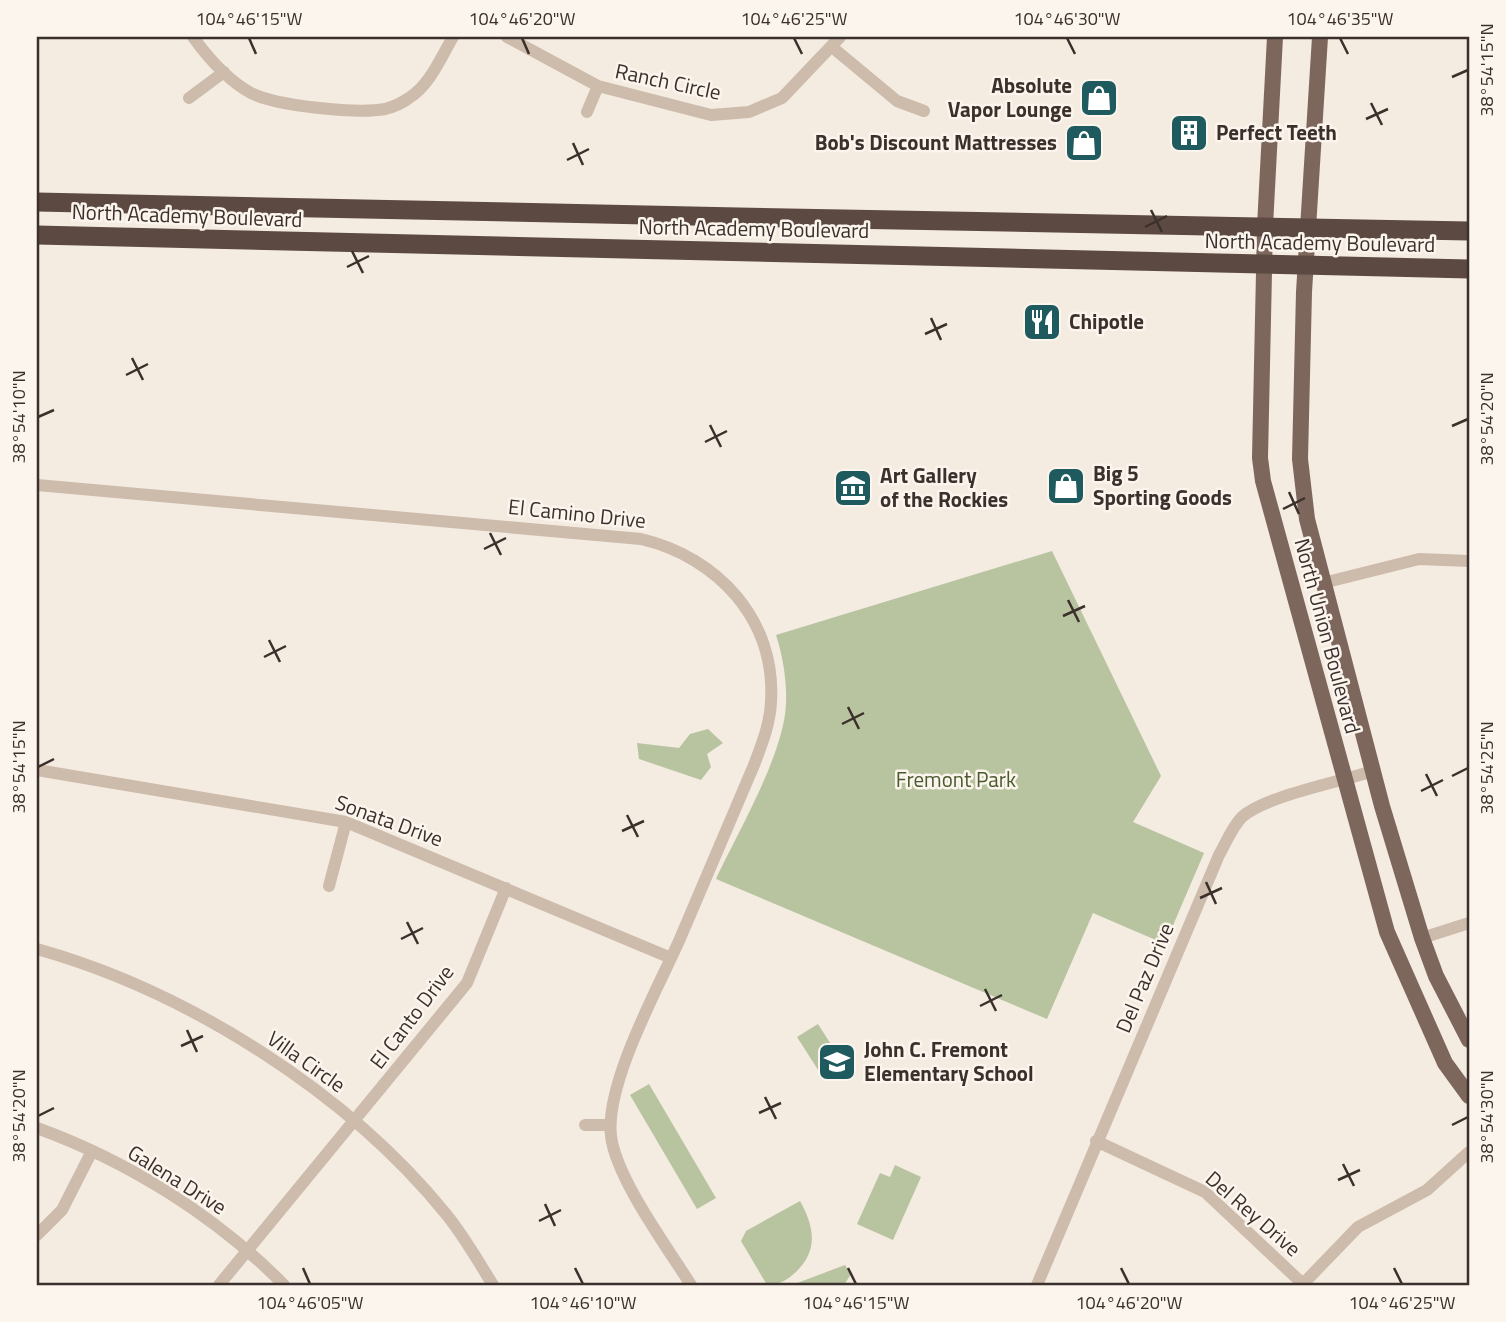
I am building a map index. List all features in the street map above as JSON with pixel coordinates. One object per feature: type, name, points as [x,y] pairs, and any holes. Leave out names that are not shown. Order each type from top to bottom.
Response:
[{"type":"highway","name":"North Academy Boulevard","points":[[37,202],[716,219],[1469,231]]},
{"type":"highway","name":"North Academy Boulevard","points":[[37,235],[1469,269]]},
{"type":"main road","name":"North Union Boulevard","points":[[1275,37],[1265,226],[1260,458],[1263,481],[1399,966],[1445,1063],[1469,1096]]},
{"type":"main road","name":"North Union Boulevard","points":[[1320,37],[1305,265],[1300,459],[1307,519],[1373,771],[1422,938],[1436,976],[1469,1040]]},
{"type":"street","points":[[193,37],[223,72],[254,95],[279,102],[385,109],[400,104],[422,87],[453,37]]},
{"type":"street","name":"Ranch Circle","points":[[507,37],[598,86],[711,115],[749,112],[782,98],[836,42],[897,101],[924,111]]},
{"type":"street","points":[[189,98],[223,72]]},
{"type":"street","name":"Ranch Circle","points":[[587,112],[598,86]]},
{"type":"street","name":"El Camino Drive","points":[[37,485],[641,539],[681,551],[714,572],[738,596],[755,623],[769,662],[771,703],[754,765],[634,1041],[614,1096],[611,1125],[620,1165],[691,1285]]},
{"type":"street","points":[[1323,583],[1419,559],[1469,561]]},
{"type":"street","name":"Sonata Drive","points":[[37,771],[346,822],[671,958]]},
{"type":"street","name":"Del Paz Drive","points":[[1037,1285],[1219,855],[1234,828],[1243,817],[1263,805],[1373,771]]},
{"type":"street","points":[[329,886],[346,822]]},
{"type":"street","name":"El Canto Drive","points":[[219,1285],[467,983],[506,888]]},
{"type":"street","points":[[1422,938],[1469,923]]},
{"type":"street","name":"Villa Circle","points":[[37,949],[120,979],[180,1006],[252,1047],[355,1122],[399,1161],[448,1216],[493,1285]]},
{"type":"street","points":[[585,1125],[611,1125]]},
{"type":"street","name":"Galena Drive","points":[[37,1128],[92,1151],[172,1196],[248,1250],[284,1285]]},
{"type":"street","name":"Del Rey Drive","points":[[1096,1141],[1205,1192],[1303,1285]]},
{"type":"street","points":[[37,1235],[62,1210],[92,1151]]},
{"type":"street","points":[[1303,1285],[1358,1227],[1427,1190],[1469,1152]]},
{"type":"green space","name":"Fremont Park","points":[[1052,551],[1161,776],[1133,822],[1204,853],[1165,944],[1093,913],[1047,1019],[716,879],[769,769],[783,724],[786,687],[783,660],[776,635]]},
{"type":"green space","points":[[708,729],[723,743],[707,754],[711,767],[701,780],[639,759],[637,743],[679,748],[690,734]]},
{"type":"green space","points":[[818,1024],[841,1060],[820,1073],[797,1037]]},
{"type":"green space","points":[[649,1084],[716,1198],[697,1209],[630,1095]]},
{"type":"green space","points":[[895,1165],[921,1177],[893,1240],[857,1224],[880,1173],[890,1177]]},
{"type":"green space","points":[[800,1201],[811,1229],[808,1255],[796,1272],[779,1283],[767,1285],[741,1241],[746,1231]]},
{"type":"green space","points":[[845,1265],[851,1274],[844,1285],[792,1285]]},
{"type":"place","name":"Absolute Vapor Lounge","points":[[1099,98]]},
{"type":"place","name":"Perfect Teeth","points":[[1189,133]]},
{"type":"place","name":"Bob's Discount Mattresses","points":[[1084,143]]},
{"type":"place","name":"Chipotle","points":[[1042,322]]},
{"type":"place","name":"Big 5 Sporting Goods","points":[[1066,486]]},
{"type":"place","name":"Art Gallery of the Rockies","points":[[853,488]]},
{"type":"place","name":"John C. Fremont Elementary School","points":[[837,1062]]}]
